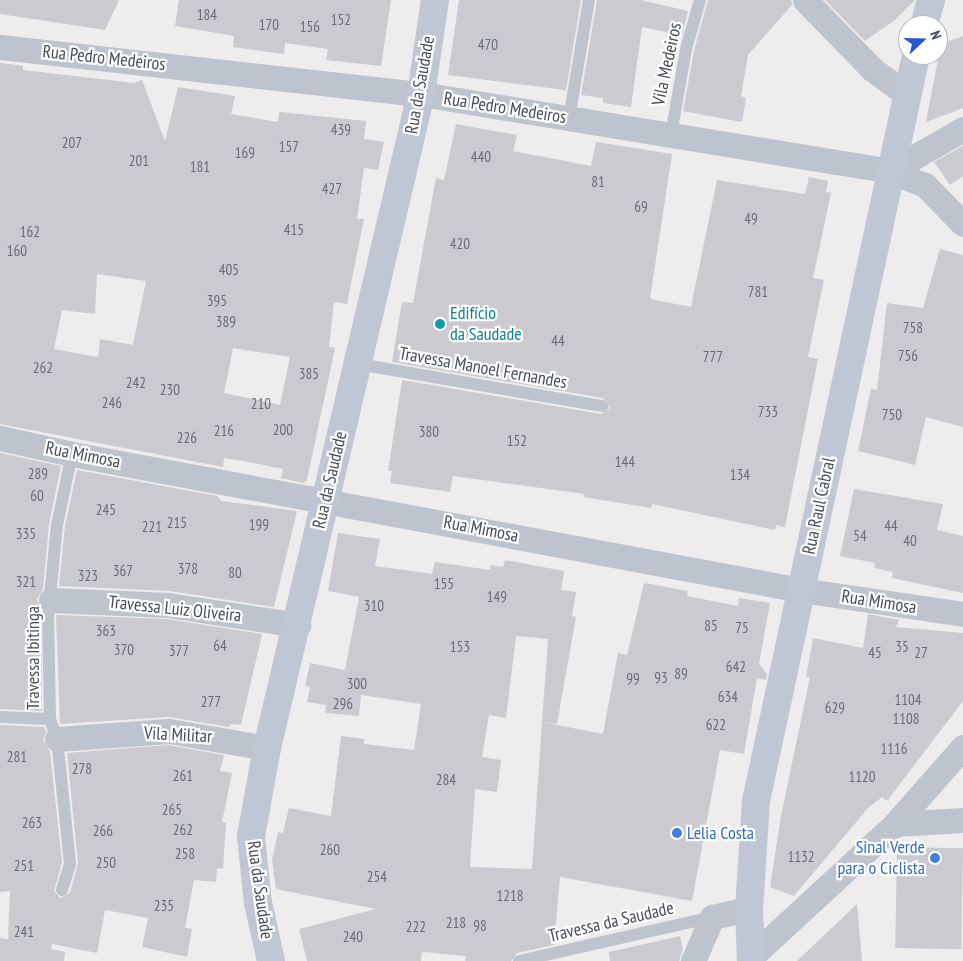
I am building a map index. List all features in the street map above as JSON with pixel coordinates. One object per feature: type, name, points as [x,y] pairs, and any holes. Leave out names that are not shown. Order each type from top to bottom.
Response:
[{"type":"main road","name":"Rua da Saudade","points":[[271,961],[258,903],[251,836],[267,748],[298,625],[325,499],[421,94],[435,0]]},
{"type":"main road","points":[[927,15],[931,0]]},
{"type":"main road","name":"Rua Raul Cabral","points":[[751,959],[749,910],[756,801],[913,65]]},
{"type":"street","points":[[805,0],[872,69],[906,94]]},
{"type":"street","name":"Rua Pedro Medeiros","points":[[0,47],[421,94],[890,171],[926,184],[963,224]]},
{"type":"street","points":[[890,171],[963,129]]},
{"type":"street","name":"Rua Mimosa","points":[[0,438],[72,454],[325,499],[801,590],[963,614]]},
{"type":"street","name":"Travessa Luiz Oliveira","points":[[51,600],[178,606],[298,625]]},
{"type":"street","name":"Vila Militar","points":[[54,729],[169,731],[267,748]]},
{"type":"street","points":[[751,959],[894,824],[963,747]]},
{"type":"street","points":[[894,824],[963,820]]},
{"type":"street","points":[[692,961],[712,917],[749,910]]},
{"type":"lane","points":[[569,119],[589,0]]},
{"type":"lane","name":"Vila Medeiros","points":[[671,135],[686,49],[700,0]]},
{"type":"lane","name":"Travessa Manoel Fernandes","points":[[358,364],[602,406]]},
{"type":"lane","name":"Travessa Ibitinga","points":[[62,890],[70,863],[54,729],[48,618],[57,525],[72,454]]},
{"type":"lane","points":[[0,718],[54,729]]},
{"type":"lane","name":"Travessa da Saudade","points":[[519,961],[712,917]]},
{"type":"building","points":[[0,0],[119,0],[105,30],[0,14]]},
{"type":"building","points":[[179,0],[391,0],[381,66],[326,60],[328,49],[285,43],[284,54],[233,47],[234,36],[175,26]]},
{"type":"building","points":[[459,0],[581,0],[566,90],[448,75]]},
{"type":"building","points":[[597,0],[641,0],[688,11],[682,35],[642,27],[631,107],[603,103],[603,98],[581,95]]},
{"type":"building","points":[[708,0],[791,0],[792,5],[748,55],[741,96],[746,98],[742,122],[683,111],[694,51]]},
{"type":"building","points":[[825,0],[915,0],[895,20],[865,41]]},
{"type":"building","points":[[963,36],[963,108],[926,122],[937,65],[948,65],[948,41]]},
{"type":"building","points":[[0,63],[23,66],[23,70],[134,83],[142,80],[165,141],[178,87],[235,96],[231,114],[278,122],[279,112],[366,121],[364,139],[384,142],[378,170],[364,168],[357,219],[364,219],[347,304],[334,302],[329,347],[335,348],[307,480],[303,483],[281,478],[283,469],[244,461],[224,458],[223,467],[0,424]],"holes":[[[97,274],[146,281],[133,345],[100,339],[98,357],[54,349],[62,310],[95,314]],[[233,348],[290,357],[280,405],[224,393]]]},
{"type":"building","points":[[456,124],[517,135],[513,151],[591,166],[596,142],[672,154],[650,299],[691,307],[717,180],[805,194],[809,177],[828,181],[826,192],[831,193],[813,278],[824,280],[808,357],[818,359],[785,527],[776,525],[775,530],[652,504],[651,508],[583,497],[584,494],[453,476],[450,492],[390,483],[392,471],[388,471],[402,380],[601,414],[610,408],[603,398],[392,362],[402,302],[413,303],[436,178],[444,180]]},
{"type":"building","points":[[963,146],[963,176],[950,185],[934,162]]},
{"type":"building","points":[[940,249],[963,255],[963,427],[926,417],[915,465],[858,451],[871,389],[877,390],[887,303],[923,308]]},
{"type":"building","points":[[0,453],[61,466],[49,524],[43,589],[37,599],[41,609],[42,711],[0,709]]},
{"type":"building","points":[[77,470],[217,496],[221,501],[297,511],[274,607],[170,591],[59,586],[65,526]]},
{"type":"building","points":[[854,489],[943,504],[937,530],[963,536],[963,593],[892,578],[893,572],[874,568],[875,563],[840,556]]},
{"type":"building","points":[[338,533],[380,539],[375,566],[432,574],[435,562],[490,570],[491,565],[503,567],[505,560],[564,571],[561,590],[576,592],[572,616],[576,617],[557,724],[542,722],[603,734],[618,653],[627,655],[644,583],[688,591],[687,596],[738,606],[739,598],[770,603],[759,664],[767,674],[766,680],[757,678],[744,754],[720,750],[692,901],[560,877],[554,945],[517,953],[511,961],[465,961],[466,956],[422,952],[421,961],[307,961],[299,929],[376,909],[276,889],[272,860],[278,832],[283,833],[289,808],[331,816],[341,736],[364,739],[364,744],[414,750],[421,704],[361,695],[359,716],[325,713],[326,705],[307,702],[310,687],[305,686],[310,663],[345,670],[359,597],[328,591]],"holes":[[[516,636],[548,639],[532,869],[470,867],[475,789],[497,792],[501,760],[482,757],[489,715],[506,718]]]},
{"type":"building","points":[[868,614],[899,620],[896,627],[963,633],[963,701],[887,801],[882,797],[868,808],[794,896],[770,887],[781,816],[810,677],[806,677],[813,638],[863,648]]},
{"type":"building","points":[[56,615],[167,619],[262,634],[241,725],[230,724],[230,727],[168,717],[60,724]]},
{"type":"building","points":[[0,725],[44,727],[46,731],[43,740],[50,752],[62,862],[54,891],[60,898],[70,893],[78,863],[67,753],[168,745],[224,755],[220,771],[232,773],[222,822],[226,823],[223,869],[217,868],[216,882],[194,880],[185,928],[192,929],[187,957],[142,947],[148,918],[105,910],[97,953],[52,944],[51,949],[65,952],[64,961],[0,961],[0,938],[8,939],[10,891],[0,892]]},
{"type":"building","points":[[897,847],[963,848],[961,949],[895,948]]},
{"type":"building","points":[[857,904],[862,961],[797,961]]},
{"type":"building","points":[[680,936],[683,949],[679,961],[610,961],[609,952]]},
{"type":"place","name":"Edifício da Saudade","points":[[440,324]]},
{"type":"place","name":"Lelia Costa","points":[[677,833]]},
{"type":"place","name":"Sinal Verde para o Ciclista","points":[[935,858]]}]
